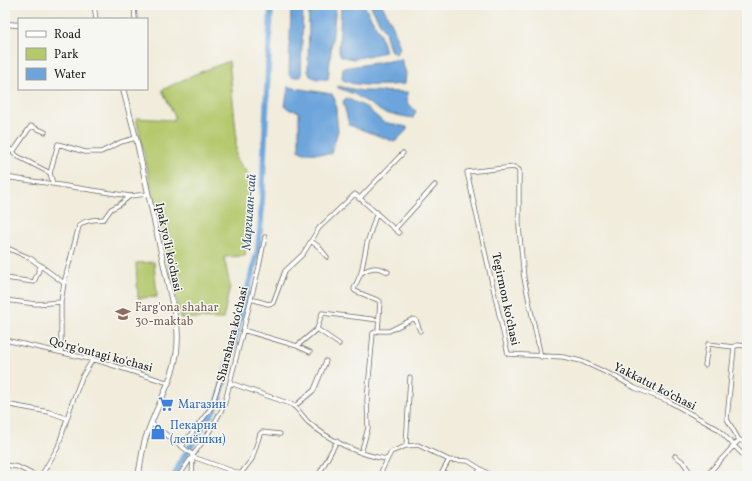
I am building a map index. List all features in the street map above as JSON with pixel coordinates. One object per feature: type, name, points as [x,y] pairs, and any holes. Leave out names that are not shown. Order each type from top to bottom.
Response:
[{"type":"main road","points":[[5,24],[18,25]]},
{"type":"main road","name":"Ipak yo'li ko'chasi","points":[[123,90],[136,138],[177,326],[179,343],[169,383],[146,437],[138,476]]},
{"type":"street","points":[[94,5],[96,18]]},
{"type":"street","points":[[134,5],[135,18]]},
{"type":"street","points":[[13,152],[31,126],[45,132]]},
{"type":"street","points":[[53,184],[50,173],[58,144],[85,152],[101,152],[121,142],[136,138]]},
{"type":"street","points":[[5,144],[24,161],[50,173]]},
{"type":"street","points":[[360,199],[403,153]]},
{"type":"street","name":"Tegirmon koʻchasi","points":[[514,167],[519,170],[519,227],[524,278],[541,356],[515,353],[508,354],[467,172],[514,167]]},
{"type":"street","points":[[5,177],[130,196],[148,194]]},
{"type":"street","points":[[395,229],[435,185]]},
{"type":"street","points":[[251,299],[268,304],[273,303],[285,271],[303,254],[319,228],[355,194],[399,233]]},
{"type":"street","points":[[61,352],[61,302],[64,282],[79,226],[82,222],[88,220],[104,219],[111,208],[119,205],[130,196]]},
{"type":"street","points":[[377,212],[367,243],[361,273],[354,289],[355,292],[380,301],[378,330]]},
{"type":"street","name":"Sharshara koʻchasi","points":[[179,476],[208,434],[224,406],[265,237]]},
{"type":"street","points":[[311,241],[319,247],[327,257]]},
{"type":"street","points":[[5,247],[41,265],[64,282]]},
{"type":"street","points":[[5,278],[34,282],[41,265]]},
{"type":"street","points":[[361,273],[374,267],[382,268],[388,272]]},
{"type":"street","points":[[5,300],[36,304],[61,302]]},
{"type":"street","points":[[297,346],[317,329],[321,314],[324,313],[379,320]]},
{"type":"street","points":[[361,453],[368,428],[367,400],[373,334],[378,330],[389,331],[413,318],[416,320],[420,331]]},
{"type":"street","points":[[317,329],[339,344]]},
{"type":"street","points":[[243,330],[297,346],[310,352]]},
{"type":"street","name":"Qo'rg'ontagi ko'chasi","points":[[5,340],[93,359],[169,383]]},
{"type":"street","points":[[705,365],[708,344],[734,347],[747,346]]},
{"type":"street","points":[[734,347],[727,419],[739,440],[747,443]]},
{"type":"street","name":"Yakkatut koʻchasi","points":[[541,356],[564,357],[581,361],[636,388],[668,401],[718,429],[747,459]]},
{"type":"street","points":[[41,476],[58,447],[66,418],[82,378],[93,359]]},
{"type":"street","points":[[295,406],[314,390],[326,361]]},
{"type":"street","points":[[406,446],[410,377]]},
{"type":"street","points":[[182,446],[211,408],[220,380]]},
{"type":"street","points":[[230,383],[295,406],[306,420],[315,428],[337,441],[361,453],[387,459]]},
{"type":"street","points":[[5,404],[49,412],[66,418]]},
{"type":"street","points":[[152,424],[193,455],[240,475],[252,459],[260,434],[262,432],[280,434]]},
{"type":"street","points":[[706,476],[739,440]]},
{"type":"street","points":[[318,476],[337,441]]},
{"type":"street","points":[[379,476],[391,452],[406,446],[418,445],[449,460],[468,461],[492,476]]},
{"type":"street","points":[[192,476],[193,455]]},
{"type":"street","points":[[675,456],[682,461],[692,476]]},
{"type":"street","points":[[440,476],[449,460]]},
{"type":"street","points":[[5,465],[18,467],[36,476]]},
{"type":"street","points":[[476,476],[480,469]]},
{"type":"green space","points":[[229,61],[236,131],[236,159],[247,172],[249,209],[245,256],[224,257],[230,286],[223,319],[180,318],[136,118],[173,120],[175,117],[162,90],[193,75]]},
{"type":"green space","points":[[154,262],[157,297],[138,298],[136,263]]},
{"type":"water","points":[[291,5],[302,5],[303,7],[301,77],[291,77],[289,75]]},
{"type":"water","points":[[309,5],[336,5],[328,79],[317,79],[310,76],[308,71]]},
{"type":"water","points":[[341,5],[364,5],[380,34],[385,52],[353,59],[341,56],[339,52]]},
{"type":"water","points":[[370,5],[382,5],[393,26],[400,48],[396,54],[390,50],[385,32]]},
{"type":"water","points":[[401,59],[406,73],[405,84],[363,85],[347,82],[342,79],[343,68]]},
{"type":"water","points":[[338,86],[362,91],[408,92],[407,102],[416,111],[413,118],[384,113],[354,94],[338,88]]},
{"type":"water","points":[[288,87],[332,94],[335,100],[338,131],[331,154],[304,153],[299,151],[299,113],[298,111],[290,110],[285,106]]},
{"type":"water","points":[[346,98],[366,107],[383,122],[407,127],[407,130],[395,142],[349,125],[343,101]]},
{"type":"waterway","name":"Маргилан-сай","points":[[174,476],[183,458],[218,403],[258,250],[261,220],[271,5]]},
{"type":"place","name":"Farg'ona shahar 30-maktab","points":[[123,314]]},
{"type":"place","name":"Магазин","points":[[166,404]]},
{"type":"place","name":"Пекарня (лепёшки)","points":[[158,432]]}]
